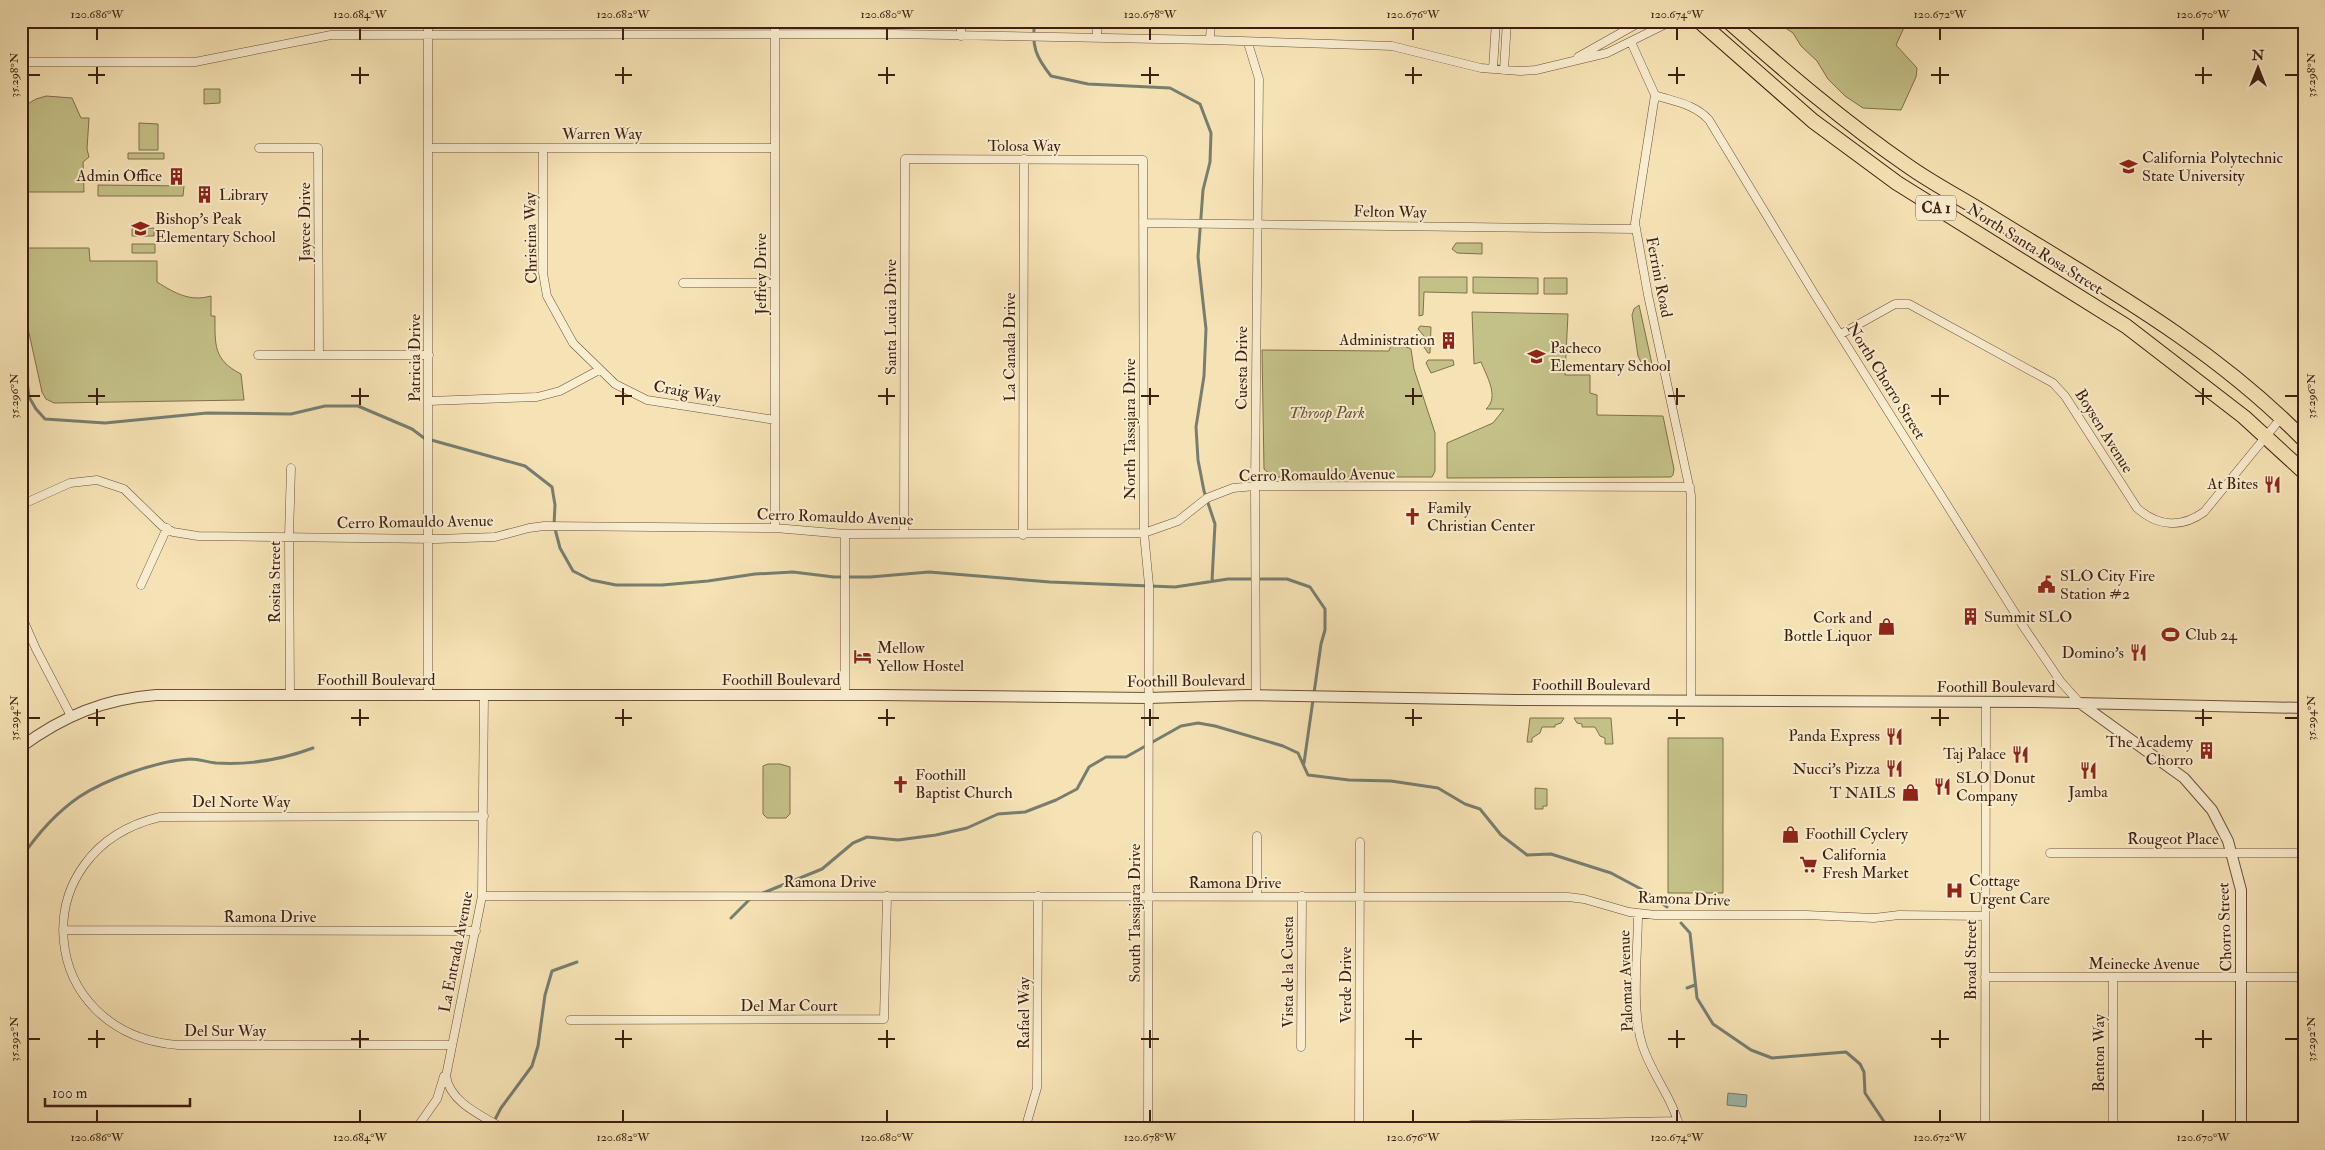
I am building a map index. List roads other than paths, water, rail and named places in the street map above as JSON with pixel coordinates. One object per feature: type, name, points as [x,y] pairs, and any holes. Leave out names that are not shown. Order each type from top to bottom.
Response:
[{"type":"highway","name":"North Santa Rosa Street","points":[[1699,21],[1813,121],[1897,183],[2126,326],[2266,436],[2304,472]]},
{"type":"highway","name":"North Santa Rosa Street","points":[[1728,21],[1795,81],[1908,166],[2144,311],[2195,345],[2304,440]]},
{"type":"street","name":"Patricia Drive","points":[[428,21],[428,695]]},
{"type":"street","name":"Jeffrey Drive","points":[[775,21],[775,528]]},
{"type":"street","points":[[961,21],[961,36]]},
{"type":"street","points":[[1097,21],[1097,38]]},
{"type":"street","points":[[1210,40],[1211,21]]},
{"type":"street","points":[[1493,69],[1496,21]]},
{"type":"street","points":[[1504,70],[1507,21]]},
{"type":"street","points":[[1568,63],[1642,21]]},
{"type":"street","points":[[21,62],[195,62],[323,36],[961,36],[1210,40],[1392,46],[1442,60],[1493,69],[1536,70],[1607,53],[1672,21]]},
{"type":"street","name":"Cuesta Drive","points":[[1248,42],[1259,78],[1255,486],[1256,695]]},
{"type":"street","points":[[1631,42],[1655,95]]},
{"type":"street","name":"Ferrini Road","points":[[1655,95],[1635,223],[1648,296],[1690,487],[1691,700]]},
{"type":"street","name":"North Chorro Street","points":[[1655,95],[1696,108],[1709,120],[2025,629],[2061,682],[2080,703]]},
{"type":"street","name":"Jaycee Drive","points":[[259,148],[318,148],[318,355]]},
{"type":"street","name":"Warren Way","points":[[429,148],[775,148]]},
{"type":"street","name":"Christina Way","points":[[543,148],[543,274],[547,296],[573,343],[599,370]]},
{"type":"street","name":"Tolosa Way","points":[[905,159],[1143,160]]},
{"type":"street","name":"Santa Lucia Drive","points":[[904,534],[905,159]]},
{"type":"street","name":"La Canada Drive","points":[[1024,160],[1024,535]]},
{"type":"street","name":"North Tassajara Drive","points":[[1143,160],[1144,533],[1149,586],[1148,698]]},
{"type":"street","name":"Felton Way","points":[[1143,223],[1636,229]]},
{"type":"street","points":[[683,283],[775,283]]},
{"type":"street","name":"Boysen Avenue","points":[[1842,334],[1895,304],[1909,304],[2054,383],[2065,396],[2132,501],[2144,514],[2161,522],[2179,523],[2188,521],[2204,512],[2281,418]]},
{"type":"street","points":[[258,355],[429,355]]},
{"type":"street","points":[[429,401],[537,398],[560,390],[599,370]]},
{"type":"street","name":"Craig Way","points":[[599,370],[615,384],[647,400],[775,420]]},
{"type":"street","name":"Rosita Street","points":[[290,695],[289,536],[291,468]]},
{"type":"street","name":"Cerro Romauldo Avenue","points":[[21,504],[70,483],[97,480],[124,489],[138,501],[152,518],[167,528],[185,535],[198,536],[429,539],[495,537],[544,526],[775,528],[845,534],[1024,535],[1144,533],[1178,521],[1207,498],[1234,488],[1255,486],[1690,487]]},
{"type":"street","points":[[141,585],[167,528]]},
{"type":"street","points":[[845,534],[845,695]]},
{"type":"street","points":[[21,615],[23,624],[71,716]]},
{"type":"street","name":"La Entrada Avenue","points":[[484,695],[482,896],[446,1069],[447,1084],[454,1097],[496,1126],[504,1129]]},
{"type":"street","name":"Foothill Boulevard","points":[[21,747],[71,716],[102,704],[138,696],[845,695],[1148,698],[1256,695],[1497,700],[2080,703],[2304,708]]},
{"type":"street","name":"South Tassajara Drive","points":[[1148,698],[1148,1129]]},
{"type":"street","name":"Broad Street","points":[[1985,1129],[1986,702]]},
{"type":"street","name":"Chorro Street","points":[[2080,703],[2184,778],[2212,810],[2232,853],[2241,890],[2241,1129]]},
{"type":"street","name":"Del Norte Way","points":[[63,930],[69,895],[85,863],[110,838],[142,821],[178,816],[484,816]]},
{"type":"street","points":[[1257,836],[1257,896]]},
{"type":"street","name":"Verde Drive","points":[[1359,1129],[1360,842]]},
{"type":"street","name":"Rougeot Place","points":[[2050,853],[2296,853]]},
{"type":"street","name":"Ramona Drive","points":[[482,896],[1568,897],[1638,913],[1806,914],[1874,918],[1899,915],[1985,916]]},
{"type":"street","name":"Del Mar Court","points":[[570,1020],[884,1019],[887,896]]},
{"type":"street","name":"Rafael Way","points":[[1025,1129],[1037,1088],[1038,896]]},
{"type":"street","name":"Vista de la Cuesta","points":[[1301,1047],[1302,896]]},
{"type":"street","name":"Palomar Avenue","points":[[1638,913],[1639,1030],[1647,1058],[1670,1101],[1679,1125]]},
{"type":"street","name":"Ramona Drive","points":[[63,930],[476,931]]},
{"type":"street","name":"Del Sur Way","points":[[63,930],[69,966],[85,998],[110,1023],[142,1040],[178,1045],[452,1046]]},
{"type":"street","name":"Meinecke Avenue","points":[[1985,977],[2304,977]]},
{"type":"street","name":"Benton Way","points":[[2113,977],[2113,1129]]},
{"type":"street","points":[[416,1129],[436,1099],[446,1069]]},
{"type":"street","points":[[1449,1129],[1472,1125],[1679,1125]]},
{"type":"waterway","points":[[1035,21],[1034,44],[1036,51],[1051,76],[1088,84],[1170,88],[1200,104],[1211,133],[1210,162],[1203,190],[1198,257],[1206,329],[1204,376],[1196,427],[1198,460],[1204,491],[1215,524],[1212,581]]},
{"type":"waterway","points":[[21,330],[29,397],[45,419],[105,423],[207,413],[291,414],[325,406],[358,406],[412,429],[424,438],[525,466],[552,487],[555,505],[554,525],[560,548],[573,571],[591,580],[616,585],[662,585],[755,574],[793,572],[834,577],[870,577],[929,572],[1050,582],[1175,587],[1228,579],[1287,579],[1310,587],[1325,609],[1325,630],[1321,644],[1304,763]]},
{"type":"waterway","points":[[763,893],[822,869],[853,843],[867,837],[898,840],[936,835],[967,828],[998,814],[1025,812],[1056,800],[1077,789],[1089,767],[1106,757],[1126,757],[1181,726],[1198,723],[1215,726],[1283,746],[1298,753],[1308,775],[1349,780],[1391,781],[1438,788],[1465,804],[1480,809],[1501,835],[1527,855],[1551,854],[1611,873],[1641,889],[1667,907]]},
{"type":"waterway","points":[[21,858],[47,825],[71,803],[90,790],[132,772],[177,760],[197,759],[216,763],[229,763],[277,759],[313,748]]},
{"type":"waterway","points":[[731,918],[751,898]]},
{"type":"waterway","points":[[1681,923],[1690,933],[1697,998],[1713,1024],[1751,1050],[1772,1058],[1846,1052],[1860,1064],[1864,1072],[1865,1093],[1889,1129]]},
{"type":"waterway","points":[[490,1129],[501,1108],[532,1066],[538,1046],[545,995],[552,971],[577,962]]},
{"type":"waterway","points":[[1687,988],[1695,985]]},
{"type":"waterway","points":[[1920,1129],[1936,1123],[1955,1129]]},
{"type":"waterway","points":[[1896,1129],[1905,1126],[1919,1129]]},
{"type":"place","name":"California Polytechnic State University","points":[[2128,167]]},
{"type":"place","name":"Admin Office","points":[[176,176]]},
{"type":"place","name":"Library","points":[[205,195]]},
{"type":"place","name":"Bishop's Peak Elementary School","points":[[141,228]]},
{"type":"place","name":"Administration","points":[[1449,340]]},
{"type":"place","name":"Pacheco Elementary School","points":[[1536,357]]},
{"type":"place","name":"At Bites","points":[[2272,484]]},
{"type":"place","name":"Family Christian Center","points":[[1413,517]]},
{"type":"place","name":"SLO City Fire Station #2","points":[[2046,585]]},
{"type":"place","name":"Summit SLO","points":[[1970,617]]},
{"type":"place","name":"Cork and Bottle Liquor","points":[[1886,627]]},
{"type":"place","name":"Club 24","points":[[2171,635]]},
{"type":"place","name":"Domino's","points":[[2138,653]]},
{"type":"place","name":"Mellow Yellow Hostel","points":[[863,657]]},
{"type":"place","name":"Panda Express","points":[[1894,736]]},
{"type":"place","name":"The Academy Chorro","points":[[2207,751]]},
{"type":"place","name":"Taj Palace","points":[[2020,754]]},
{"type":"place","name":"Nucci's Pizza","points":[[1894,769]]},
{"type":"place","name":"Jamba","points":[[2088,771]]},
{"type":"place","name":"Foothill Baptist Church","points":[[901,784]]},
{"type":"place","name":"SLO Donut Company","points":[[1942,787]]},
{"type":"place","name":"T NAILS","points":[[1910,793]]},
{"type":"place","name":"Foothill Cyclery","points":[[1791,834]]},
{"type":"place","name":"California Fresh Market","points":[[1808,864]]},
{"type":"place","name":"Cottage Urgent Care","points":[[1955,890]]},
{"type":"park label","name":"Throop Park","points":[[1327,413]]}]
